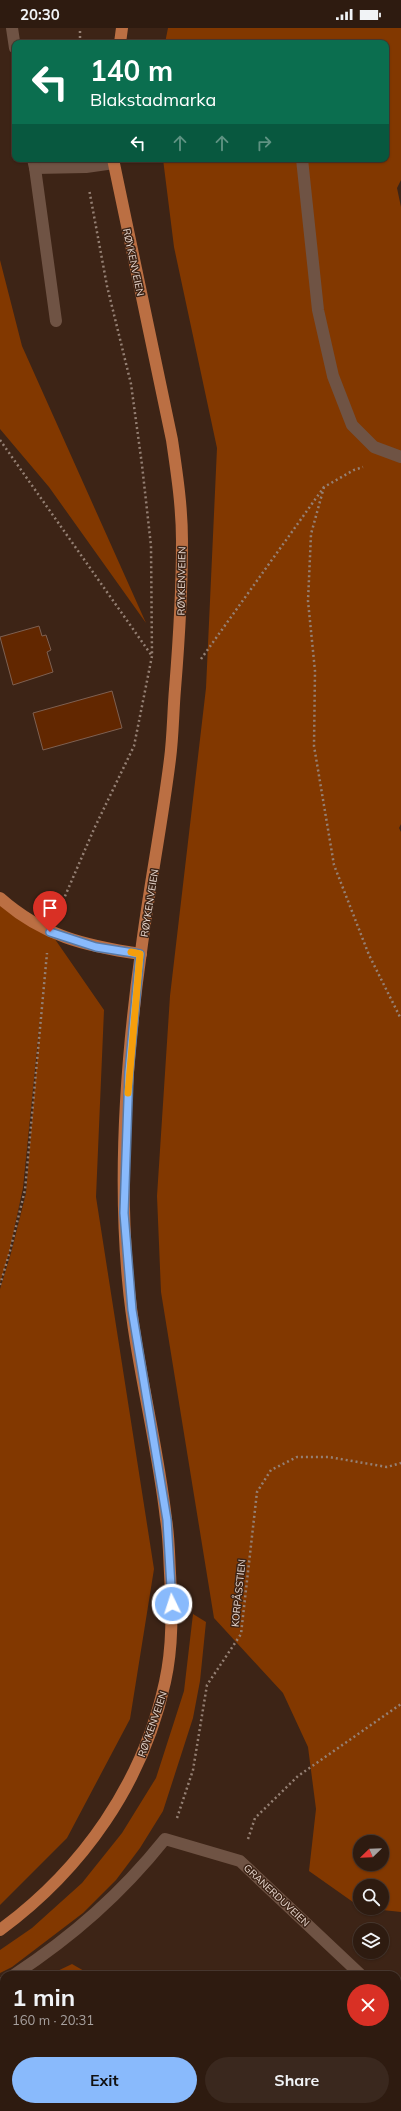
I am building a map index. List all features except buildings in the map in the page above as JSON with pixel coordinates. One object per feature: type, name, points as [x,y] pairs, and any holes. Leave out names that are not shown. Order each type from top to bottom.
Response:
[{"type":"main road","points":[[120,40],[122,28]]},
{"type":"main road","name":"RØYKENVEIEN","points":[[0,1930],[29,1907],[63,1876],[92,1842],[119,1801],[131,1780],[145,1748],[160,1705],[170,1658],[172,1604],[167,1520],[128,1282],[124,1213],[129,1072],[140,954],[171,754],[181,623],[182,538],[172,440],[114,162]]},
{"type":"main road","points":[[0,898],[32,923],[50,932],[96,947],[140,954]]},
{"type":"lane","points":[[12,28],[14,40]]},
{"type":"lane","points":[[56,320],[34,164],[86,167],[109,162]]},
{"type":"lane","points":[[302,162],[318,310],[333,376],[352,425],[374,447],[401,457]]},
{"type":"lane","points":[[20,1971],[51,1951],[103,1907],[137,1873],[165,1840]]},
{"type":"lane","name":"GRANERDUVEIEN","points":[[165,1840],[240,1861],[357,1971]]},
{"type":"path","points":[[80,28],[80,40]]},
{"type":"path","points":[[0,1285],[25,1190],[44,970],[50,932],[94,829],[134,746],[152,656],[151,546],[141,458],[131,384],[107,286],[86,167]]},
{"type":"path","points":[[0,440],[152,656]]},
{"type":"path","points":[[198,664],[324,487],[354,470],[367,466]]},
{"type":"path","points":[[324,487],[311,534],[308,601],[315,671],[314,746],[334,865],[369,955],[401,1019]]},
{"type":"path","name":"KORPÅSSTIEN","points":[[165,1840],[180,1811],[193,1770],[207,1685],[241,1634],[257,1492],[271,1470],[297,1457],[328,1457],[387,1467],[401,1463]]},
{"type":"path","points":[[240,1861],[256,1818],[298,1776],[401,1704]]},
{"type":"shaded area","points":[[168,28],[401,28],[401,180],[397,188],[401,207],[401,824],[399,828],[401,832],[401,1912],[389,1911],[389,1879],[353,1879],[353,1902],[309,1871],[316,1809],[308,1747],[283,1693],[214,1618],[161,1292],[157,1196],[170,996],[206,688],[217,448],[174,247],[163,162],[389,162],[389,40],[166,40]]},
{"type":"shaded area","points":[[0,260],[22,346],[146,623],[49,487],[0,429]]},
{"type":"shaded area","points":[[0,898],[50,932],[104,1010],[96,1197],[154,1569],[130,1719],[67,1838],[0,1905],[0,1289],[11,1253],[26,1193],[41,1010],[23,1188],[9,1253],[0,1283]]},
{"type":"shaded area","points":[[193,1614],[206,1622],[200,1681],[193,1718],[163,1811],[140,1848],[116,1880],[83,1913],[12,1967],[4,1971],[0,1971],[0,1950],[32,1928],[82,1883],[122,1833],[156,1778],[184,1691]]},
{"type":"shaded area","points":[[72,1964],[84,1971],[57,1971]]},
{"type":"slow traffic","points":[[128,1093],[140,954],[131,952]]},
{"type":"route","points":[[50,932],[96,947],[140,954],[129,1072],[124,1213],[128,1282],[139,1360],[167,1520],[172,1604]]}]
